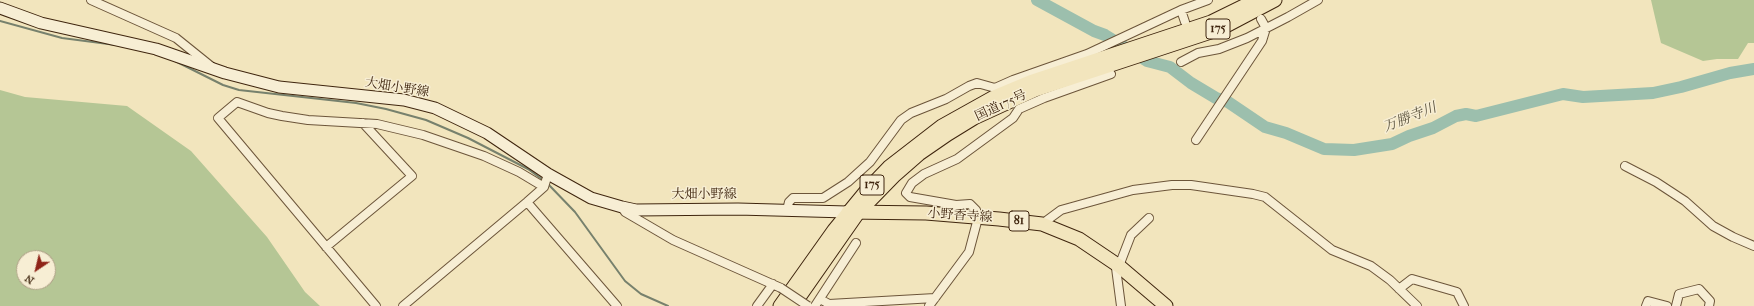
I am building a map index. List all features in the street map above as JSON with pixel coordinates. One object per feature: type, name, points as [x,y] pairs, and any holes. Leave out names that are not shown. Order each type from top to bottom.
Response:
[{"type":"main road","name":"国道175号","points":[[1152,47],[1212,22],[1256,0]]},
{"type":"main road","name":"国道175号","points":[[780,306],[889,167],[914,146],[942,126],[1068,68],[1220,29],[1275,0]]},
{"type":"main road","name":"大畑小野線","points":[[0,8],[41,23],[156,49],[215,70],[279,87],[404,100],[435,108],[487,133],[548,174],[591,198],[622,207],[636,210],[786,210],[852,213]]},
{"type":"main road","name":"国道175号","points":[[793,306],[852,213]]},
{"type":"main road","name":"小野香寺線","points":[[852,213],[926,214],[999,218],[1042,224],[1079,239],[1119,266],[1166,306]]},
{"type":"street","points":[[91,0],[176,38],[215,70]]},
{"type":"street","points":[[786,210],[788,202],[793,198],[823,198],[848,182],[870,162],[901,120],[911,112],[946,99],[977,83],[995,88],[1013,80],[1087,54],[1181,10],[1208,0]]},
{"type":"street","points":[[1181,62],[1196,50],[1219,49],[1247,38],[1318,0]]},
{"type":"street","points":[[1181,10],[1185,22]]},
{"type":"street","points":[[1196,140],[1262,42],[1266,28],[1261,19]]},
{"type":"street","points":[[929,306],[969,252],[978,218],[976,210],[970,204],[956,205],[913,199],[906,193],[907,189],[924,174],[957,159],[1013,118],[1018,109],[1051,95],[1111,74]]},
{"type":"street","points":[[376,306],[218,118],[237,102],[268,113],[282,116],[308,120],[363,123],[395,128],[423,135],[484,156],[519,172],[544,187]]},
{"type":"street","points":[[326,247],[412,176],[363,123]]},
{"type":"street","points":[[1625,166],[1656,182],[1678,197],[1714,226],[1733,237],[1754,246]]},
{"type":"street","points":[[403,306],[544,187],[548,174]]},
{"type":"street","points":[[1042,224],[1060,210],[1133,190],[1172,185],[1191,185],[1253,194],[1265,197],[1332,250],[1371,266],[1417,306]]},
{"type":"street","points":[[527,202],[617,306]]},
{"type":"street","points":[[622,207],[625,212],[673,240],[773,284],[808,306]]},
{"type":"street","points":[[1121,306],[1116,268],[1119,266],[1131,235],[1149,218]]},
{"type":"street","points":[[856,243],[817,302],[829,304],[935,298]]},
{"type":"street","points":[[1399,289],[1412,279],[1457,292],[1464,306]]},
{"type":"street","points":[[757,306],[773,284]]},
{"type":"street","points":[[1676,306],[1679,294],[1699,289],[1710,300],[1709,306]]},
{"type":"street","points":[[1646,306],[1648,301],[1666,306]]},
{"type":"green space","points":[[1651,0],[1754,0],[1754,43],[1748,43],[1738,59],[1703,61],[1661,43]]},
{"type":"green space","points":[[0,90],[25,97],[127,106],[191,151],[267,237],[305,292],[320,306],[0,306]]},
{"type":"waterway","name":"万勝寺川","points":[[1037,0],[1094,31],[1105,35],[1147,61],[1170,67],[1191,83],[1216,98],[1228,102],[1265,127],[1286,133],[1324,149],[1354,150],[1392,144],[1409,136],[1433,128],[1456,116],[1466,114],[1476,116],[1563,94],[1583,97],[1653,93],[1681,87],[1730,73],[1754,69]]},
{"type":"waterway","points":[[0,21],[62,38],[116,45]]},
{"type":"waterway","points":[[175,61],[223,85],[239,90],[356,103],[386,109],[426,120],[468,138],[528,169],[543,180]]},
{"type":"waterway","points":[[548,184],[575,212],[625,281],[641,294],[668,306]]}]
